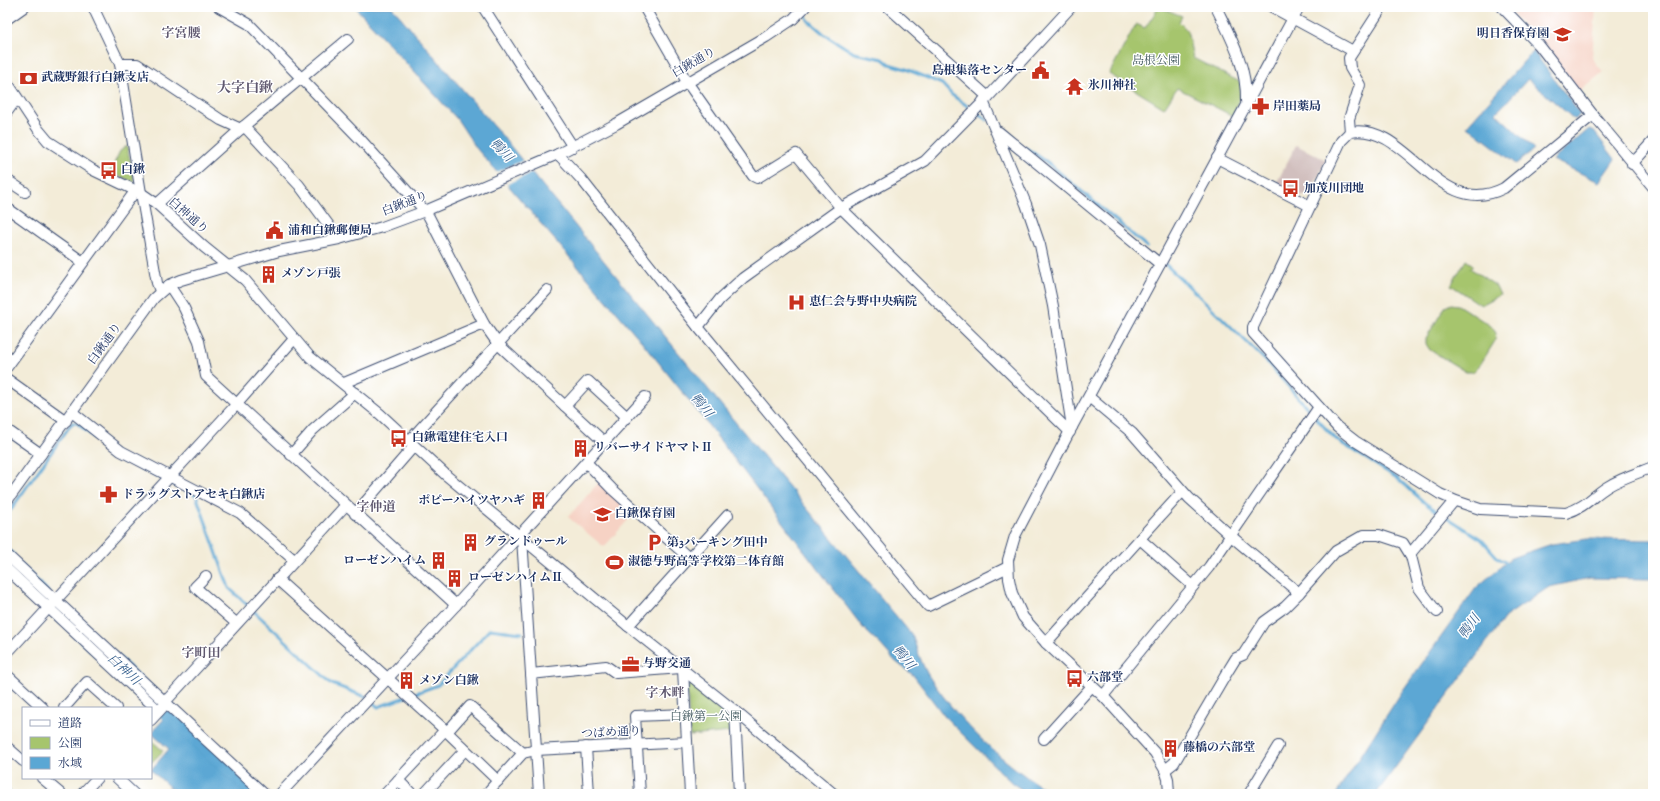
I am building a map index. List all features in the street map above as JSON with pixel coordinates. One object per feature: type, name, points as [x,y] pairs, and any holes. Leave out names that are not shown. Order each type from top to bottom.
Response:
[{"type":"street","points":[[7,19],[24,7]]},
{"type":"street","points":[[93,7],[120,64],[138,192],[160,291]]},
{"type":"street","points":[[219,7],[249,24],[301,76],[362,141],[425,212],[484,324],[498,344],[604,442]]},
{"type":"street","points":[[483,7],[573,147]]},
{"type":"street","points":[[644,7],[687,82],[753,176],[757,178],[796,154],[841,208],[1071,429]]},
{"type":"street","points":[[888,7],[986,99],[1040,245],[1053,306],[1071,429]]},
{"type":"street","points":[[698,327],[720,299],[743,278],[841,208],[925,160],[986,99],[1070,7]]},
{"type":"street","points":[[1216,7],[1237,50],[1244,71],[1247,86],[1246,104]]},
{"type":"street","points":[[1272,7],[1353,52]]},
{"type":"street","points":[[1169,794],[1165,770],[1148,745],[1103,696],[1046,643],[1018,609],[1012,593],[1008,567],[1010,549],[1015,536],[1071,429],[1299,7]]},
{"type":"street","points":[[1350,132],[1349,119],[1360,85],[1350,68],[1349,58],[1382,7]]},
{"type":"street","points":[[1502,7],[1539,45],[1632,164],[1653,187]]},
{"type":"street","name":"白鍬通り","points":[[7,501],[160,291],[169,285],[279,251],[339,239],[382,227],[425,212],[573,147],[616,124],[771,34],[803,9]]},
{"type":"street","points":[[157,204],[301,76],[348,38]]},
{"type":"street","points":[[120,64],[137,64],[221,120],[242,128],[299,185],[339,239]]},
{"type":"street","name":"白神通り","points":[[7,82],[38,129],[48,141],[93,170],[138,192],[157,204],[204,247],[245,280],[310,357],[355,393],[447,476],[628,626],[735,711],[834,794]]},
{"type":"street","points":[[7,112],[17,98]]},
{"type":"street","points":[[1593,115],[1504,188],[1487,195],[1479,196],[1463,194],[1447,186],[1397,147],[1380,136],[1363,132],[1350,132],[1341,141],[1253,327],[1253,333],[1337,427],[1354,441],[1440,494],[1454,500],[1480,508],[1566,513],[1587,504],[1607,487],[1628,476],[1653,467]]},
{"type":"street","points":[[997,131],[1160,264]]},
{"type":"street","points":[[1632,164],[1653,141]]},
{"type":"street","points":[[555,155],[582,180],[698,327],[928,606],[1008,567]]},
{"type":"street","points":[[1217,158],[1310,206]]},
{"type":"street","points":[[7,180],[25,192]]},
{"type":"street","points":[[7,368],[84,262],[138,192]]},
{"type":"street","points":[[7,208],[84,262]]},
{"type":"street","points":[[169,285],[184,308],[199,341],[206,376],[456,605]]},
{"type":"street","points":[[356,514],[412,444],[498,344],[547,290]]},
{"type":"street","points":[[344,384],[484,324]]},
{"type":"street","points":[[7,652],[170,477],[294,339]]},
{"type":"street","points":[[7,379],[66,421]]},
{"type":"street","points":[[565,406],[588,382],[626,417]]},
{"type":"street","points":[[291,455],[313,430],[355,393]]},
{"type":"street","points":[[280,794],[521,537],[645,397]]},
{"type":"street","points":[[1089,397],[1132,433],[1182,492],[1231,536],[1299,593]]},
{"type":"street","points":[[1103,696],[1193,586],[1231,536],[1319,407]]},
{"type":"street","points":[[72,412],[121,451],[240,513],[294,560]]},
{"type":"street","points":[[7,430],[41,454]]},
{"type":"street","points":[[586,462],[612,489],[690,558]]},
{"type":"street","points":[[1046,643],[1182,492]]},
{"type":"street","points":[[1410,554],[1454,500]]},
{"type":"street","points":[[152,719],[236,623],[346,505]]},
{"type":"street","points":[[628,626],[728,515]]},
{"type":"street","points":[[1165,770],[1174,762],[1236,658],[1243,655],[1264,622],[1285,607],[1336,551],[1364,534],[1379,535],[1403,543],[1410,554],[1419,588],[1437,612]]},
{"type":"street","points":[[521,537],[539,794]]},
{"type":"street","points":[[1140,539],[1193,586]]},
{"type":"street","points":[[7,555],[52,604]]},
{"type":"street","points":[[7,569],[52,604],[163,706],[264,794]]},
{"type":"street","points":[[206,576],[195,587],[236,623]]},
{"type":"street","points":[[277,579],[446,731],[498,781]]},
{"type":"street","points":[[531,674],[606,666],[616,673],[682,669],[690,794]]},
{"type":"street","points":[[7,675],[42,707]]},
{"type":"street","points":[[65,707],[87,682],[115,707]]},
{"type":"street","points":[[1044,739],[1092,686]]},
{"type":"street","points":[[385,794],[470,706],[523,753],[486,794]]},
{"type":"street","points":[[735,711],[739,794]]},
{"type":"street","points":[[640,794],[635,716],[686,714]]},
{"type":"street","name":"つばめ通り","points":[[523,753],[536,750],[687,742]]},
{"type":"street","points":[[1249,794],[1278,746]]},
{"type":"street","points":[[586,747],[589,794]]},
{"type":"street","points":[[424,794],[465,750]]},
{"type":"street","points":[[9,754],[22,760]]},
{"type":"street","points":[[43,779],[61,794]]},
{"type":"street","points":[[82,794],[96,779]]},
{"type":"street","points":[[118,779],[134,794]]},
{"type":"street","points":[[398,780],[412,794]]},
{"type":"shaded area","name":"明日香保育園","points":[[1516,7],[1596,7],[1592,58],[1603,72],[1579,92],[1511,11]]},
{"type":"shaded area","points":[[1296,145],[1326,160],[1311,191],[1305,196],[1299,195],[1276,184]]},
{"type":"shaded area","name":"白鍬保育園","points":[[600,481],[635,512],[604,547],[568,517]]},
{"type":"green space","name":"島根公園","points":[[1159,7],[1182,16],[1179,22],[1187,30],[1193,58],[1240,82],[1240,99],[1233,116],[1177,88],[1164,108],[1109,74],[1136,24],[1145,28]]},
{"type":"green space","points":[[127,146],[135,183],[110,172],[120,151]]},
{"type":"green space","points":[[1466,260],[1473,265],[1470,268],[1496,286],[1500,295],[1481,305],[1451,285]]},
{"type":"green space","points":[[1451,304],[1458,305],[1491,326],[1496,333],[1495,341],[1480,365],[1473,372],[1466,372],[1430,350],[1426,344],[1426,338],[1445,307]]},
{"type":"green space","name":"白鍬第一公園","points":[[692,683],[731,715],[730,732],[690,736],[687,686]]},
{"type":"green space","points":[[152,741],[163,751],[152,762]]},
{"type":"water","name":"鴨川","points":[[355,7],[392,7],[499,132],[717,400],[912,635],[927,673],[956,712],[985,743],[1001,757],[1018,771],[1053,794],[1029,794],[1012,783],[945,717],[913,675],[895,661],[864,629],[699,413],[643,343],[477,149],[457,119]]},
{"type":"water","points":[[1533,51],[1580,114],[1575,120],[1528,79],[1496,113],[1534,149],[1516,164],[1467,126]]},
{"type":"water","points":[[1589,129],[1593,130],[1615,159],[1599,182],[1553,160]]},
{"type":"water","name":"鴨川","points":[[1587,539],[1653,540],[1653,579],[1590,578],[1549,587],[1505,617],[1376,794],[1336,794],[1403,690],[1476,588],[1511,558],[1552,544]]},
{"type":"water","points":[[164,719],[245,794],[177,794],[152,771],[152,769],[169,749],[152,734],[152,732]]},
{"type":"pier","points":[[524,160],[534,172],[505,185],[495,173]]},
{"type":"waterway","points":[[804,11],[808,20],[824,34],[854,53],[883,59],[889,64],[906,69],[942,84],[952,95],[987,120]]},
{"type":"waterway","points":[[1026,148],[1047,162],[1147,247]]},
{"type":"waterway","points":[[1164,263],[1266,361],[1338,441],[1397,478],[1426,504],[1481,539],[1498,558],[1509,564]]},
{"type":"waterway","points":[[7,515],[72,423],[77,423],[118,457],[188,491]]},
{"type":"waterway","points":[[193,494],[196,495],[229,588],[332,684],[366,697],[378,707],[438,685],[490,629],[522,633]]},
{"type":"waterway","points":[[7,548],[13,554]]},
{"type":"waterway","name":"白神川","points":[[7,561],[41,594]]},
{"type":"waterway","name":"白神川","points":[[79,630],[257,794]]},
{"type":"place","name":"明日香保育園","points":[[1562,34]]},
{"type":"place","name":"島根集落センター","points":[[1040,71]]},
{"type":"place","name":"武蔵野銀行白鍬支店","points":[[28,78]]},
{"type":"place","name":"氷川神社","points":[[1075,86]]},
{"type":"place","name":"岸田薬局","points":[[1260,107]]},
{"type":"place","name":"白鍬","points":[[108,170]]},
{"type":"place","name":"加茂川団地","points":[[1291,189]]},
{"type":"place","name":"浦和白鍬郵便局","points":[[275,231]]},
{"type":"place","name":"メゾン戸張","points":[[268,274]]},
{"type":"place","name":"恵仁会与野中央病院","points":[[796,302]]},
{"type":"place","name":"白鍬電建住宅入口","points":[[399,438]]},
{"type":"place","name":"リバーサイドヤマトⅡ","points":[[581,448]]},
{"type":"place","name":"ドラッグストアセキ白鍬店","points":[[109,495]]},
{"type":"place","name":"ポピーハイツヤハギ","points":[[538,501]]},
{"type":"place","name":"白鍬保育園","points":[[602,514]]},
{"type":"place","name":"グランドゥール","points":[[471,542]]},
{"type":"place","name":"第3パーキング田中","points":[[654,543]]},
{"type":"place","name":"ローゼンハイム","points":[[439,561]]},
{"type":"place","name":"淑徳与野高等学校第二体育館","points":[[615,562]]},
{"type":"place","name":"ローゼンハイムⅡ","points":[[455,578]]},
{"type":"place","name":"与野交通","points":[[630,664]]},
{"type":"place","name":"六部堂","points":[[1074,678]]},
{"type":"place","name":"メゾン白鍬","points":[[406,681]]},
{"type":"place","name":"藤橋の六部堂","points":[[1170,748]]},
{"type":"district","name":"字宮腰","points":[[181,34]]},
{"type":"district","name":"大字白鍬","points":[[245,89]]},
{"type":"district","name":"字仲道","points":[[376,508]]},
{"type":"district","name":"字町田","points":[[201,654]]},
{"type":"district","name":"字木畔","points":[[665,694]]}]
